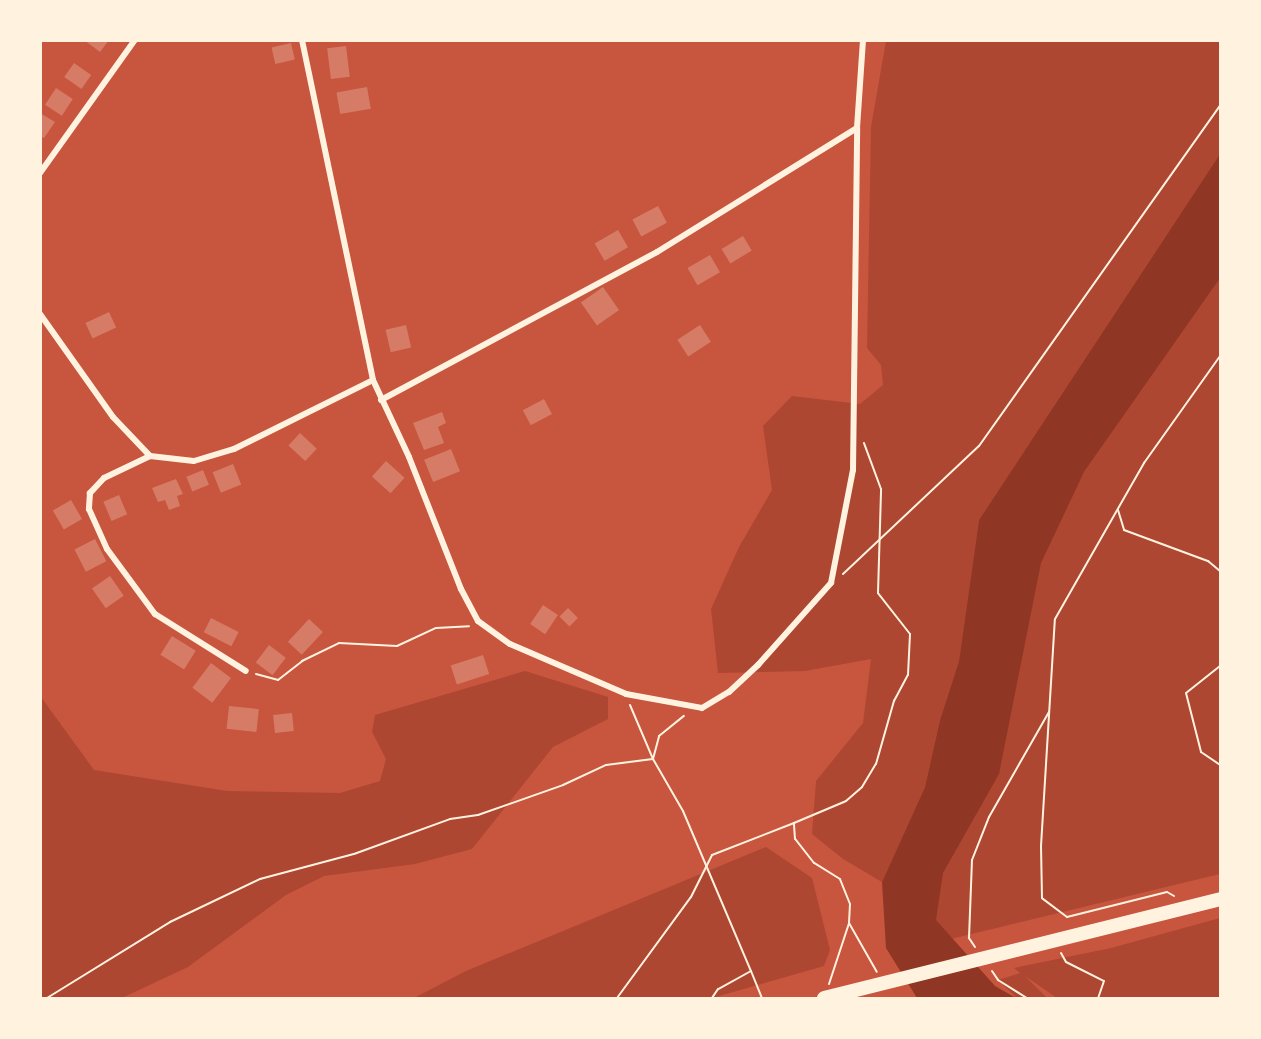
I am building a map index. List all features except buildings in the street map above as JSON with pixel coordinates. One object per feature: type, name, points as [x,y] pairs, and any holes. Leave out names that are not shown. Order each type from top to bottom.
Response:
[{"type":"main road","points":[[824,998],[1221,899]]},
{"type":"street","points":[[40,173],[135,40]]},
{"type":"street","points":[[302,40],[372,380],[409,457],[461,589],[483,625],[510,644],[626,694],[702,708],[729,692],[758,665],[831,583],[854,470],[857,128],[863,40]]},
{"type":"street","points":[[381,400],[657,252],[857,128]]},
{"type":"street","points":[[40,314],[113,417],[150,456]]},
{"type":"street","points":[[246,672],[155,614],[107,549],[89,509],[90,492],[104,478],[150,456],[194,461],[234,449],[372,380]]},
{"type":"path","points":[[831,583],[880,541],[979,446],[1221,105]]},
{"type":"path","points":[[1189,906],[1167,892],[1067,917],[1042,898],[1049,711],[1055,619],[1144,464],[1221,356]]},
{"type":"path","points":[[617,999],[691,897],[712,855],[846,801],[862,788],[876,764],[884,731],[908,675],[910,634],[878,593],[881,489],[863,441]]},
{"type":"path","points":[[1118,510],[1124,530],[1208,561],[1221,571]]},
{"type":"path","points":[[246,672],[278,680],[302,661],[339,643],[397,646],[436,628],[483,625]]},
{"type":"path","points":[[1221,666],[1186,693],[1201,752],[1221,765]]},
{"type":"path","points":[[626,694],[653,759],[683,811],[762,999]]},
{"type":"path","points":[[653,759],[659,736],[679,718],[702,708]]},
{"type":"path","points":[[981,955],[969,938],[972,860],[989,817],[1049,711]]},
{"type":"path","points":[[47,999],[170,922],[260,879],[354,854],[450,819],[477,815],[563,785],[606,765],[653,759]]},
{"type":"path","points":[[794,823],[795,839],[814,863],[840,879],[850,904],[849,923],[824,998]]},
{"type":"path","points":[[849,923],[875,962],[875,984]]},
{"type":"path","points":[[1061,951],[1066,962],[1104,981],[1098,999]]},
{"type":"path","points":[[986,964],[998,980],[1027,999]]},
{"type":"path","points":[[712,999],[718,989],[751,971]]},
{"type":"shaded area","points":[[886,41],[1220,41],[1220,154],[979,520],[959,661],[940,720],[925,787],[882,882],[843,859],[812,834],[816,781],[863,723],[871,659],[805,671],[718,673],[711,609],[739,547],[772,490],[763,426],[792,396],[860,404],[883,385],[881,365],[867,348],[871,127]]},
{"type":"shaded area","points":[[1220,154],[1220,278],[1084,472],[1041,563],[999,774],[943,873],[936,920],[995,986],[1016,998],[917,998],[886,948],[882,882],[925,787],[940,720],[959,661],[979,520]]},
{"type":"shaded area","points":[[1220,277],[1220,874],[951,939],[935,920],[943,868],[1036,561],[1084,472]]},
{"type":"shaded area","points":[[525,671],[608,697],[608,719],[553,747],[472,849],[415,864],[324,876],[286,895],[188,967],[122,998],[41,998],[41,697],[94,770],[227,791],[340,793],[380,781],[386,759],[372,732],[375,715]]},
{"type":"shaded area","points":[[766,847],[812,878],[830,950],[824,966],[712,998],[414,998],[466,971]]},
{"type":"shaded area","points":[[1220,918],[1220,998],[1057,998],[1025,976],[1047,998],[1017,998],[998,980],[1020,973],[1014,968],[1111,948]]}]
